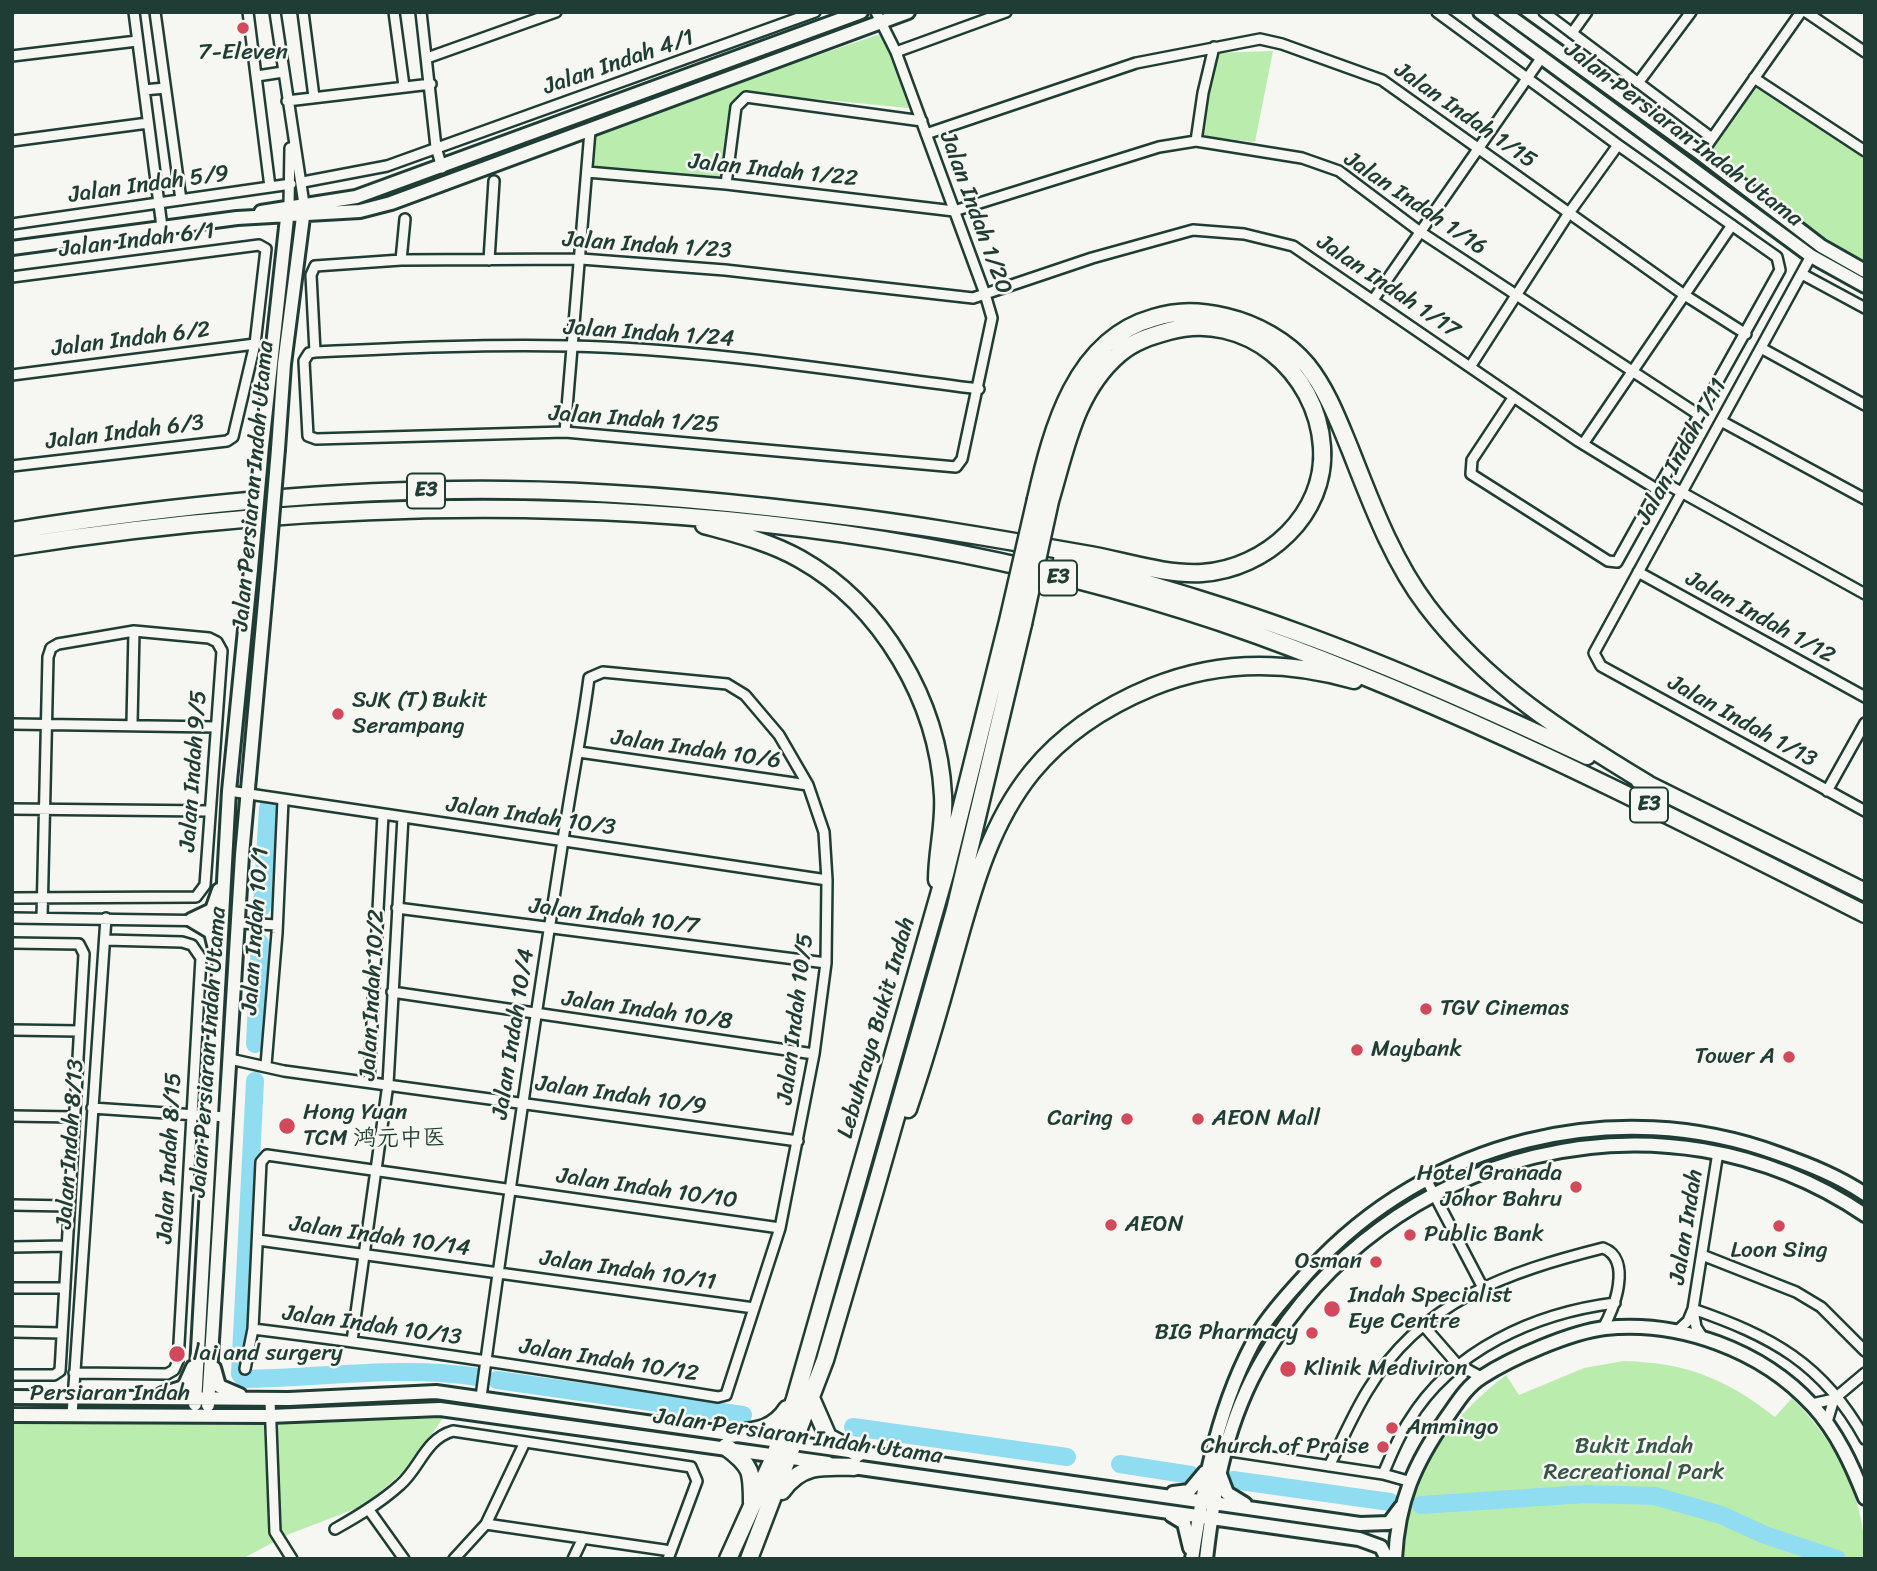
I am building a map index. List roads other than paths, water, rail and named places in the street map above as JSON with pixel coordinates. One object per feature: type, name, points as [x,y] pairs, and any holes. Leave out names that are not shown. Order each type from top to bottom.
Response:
[{"type":"highway","points":[[1043,500],[1042,470],[1079,372],[1109,340],[1137,322],[1175,311],[1204,312],[1245,321],[1273,336],[1306,364],[1328,397],[1375,512],[1403,567],[1425,604],[1460,647],[1528,707],[1648,784]]},
{"type":"highway","points":[[999,540],[1143,566],[1201,573],[1229,567],[1273,549],[1298,523],[1318,491],[1322,444],[1311,401],[1283,359],[1254,339],[1216,327],[1186,326],[1146,337],[1121,352],[1098,376],[1077,408],[1043,500]]},
{"type":"highway","name":"E3","points":[[12,531],[292,497],[506,490],[681,498],[785,509],[999,540],[1242,612],[1450,692],[1648,784],[1865,892]]},
{"type":"highway","name":"Lebuhraya Bukit Indah","points":[[728,1559],[811,1398],[875,1190],[955,910],[1043,500]]},
{"type":"highway","name":"E3","points":[[12,547],[221,522],[405,508],[495,507],[671,515],[885,541],[1102,588],[1252,633],[1430,703],[1575,769],[1865,914]]},
{"type":"highway","points":[[671,515],[749,537],[800,559],[859,603],[891,644],[923,703],[939,761],[943,802],[937,855],[937,897]]},
{"type":"highway","name":"Lebuhraya Bukit Indah","points":[[749,1559],[773,1504],[795,1399],[1015,622]]},
{"type":"highway","points":[[875,1190],[890,1163],[918,1079],[986,855],[1004,813],[1032,772],[1069,734],[1123,699],[1180,676],[1230,665],[1288,666],[1347,678],[1430,703]]},
{"type":"highway","points":[[811,1398],[828,1437],[856,1460]]},
{"type":"highway","points":[[752,1509],[751,1473],[728,1440],[765,1429],[780,1421],[795,1399]]},
{"type":"highway","points":[[773,1504],[799,1472],[856,1460]]},
{"type":"main road","points":[[303,210],[356,197],[442,168],[861,12]]},
{"type":"main road","points":[[12,248],[288,211],[360,211],[391,204],[590,131],[878,17],[908,12]]},
{"type":"main road","name":"Jalan Persiaran Indah Utama","points":[[1480,12],[1811,257],[1865,286]]},
{"type":"main road","name":"Jalan Persiaran Indah Utama","points":[[1504,12],[1701,154],[1803,232],[1865,271]]},
{"type":"main road","points":[[1538,37],[1542,57],[1551,54],[1567,57]]},
{"type":"main road","points":[[1674,154],[1680,151],[1701,154],[1706,178]]},
{"type":"main road","name":"Jalan Persiaran Indah Utama","points":[[303,210],[284,364],[247,794],[211,1355],[201,1415],[270,1416],[440,1409],[728,1440]]},
{"type":"main road","name":"Jalan Persiaran Indah Utama","points":[[202,1399],[197,1357],[229,791],[288,211]]},
{"type":"main road","points":[[1803,232],[1811,257],[1816,253],[1835,254]]},
{"type":"main road","points":[[219,988],[214,937],[191,920],[215,906],[226,854]]},
{"type":"main road","points":[[235,986],[230,955],[232,931],[223,921],[233,912],[242,855]]},
{"type":"main road","points":[[1192,1559],[1205,1516],[1231,1394],[1260,1331],[1331,1247],[1377,1209],[1426,1179],[1481,1154],[1537,1137],[1595,1128],[1657,1127],[1747,1142],[1825,1171],[1865,1194]]},
{"type":"main road","points":[[1152,1495],[1189,1490],[1213,1471],[1224,1450],[1247,1388],[1280,1331],[1346,1254],[1388,1221],[1434,1194],[1496,1167],[1581,1147],[1654,1143],[1741,1157],[1823,1188],[1865,1214]]},
{"type":"main road","points":[[1395,1559],[1401,1507],[1408,1481],[1431,1438],[1468,1390],[1482,1377],[1550,1344],[1603,1328],[1625,1327],[1676,1332],[1703,1338],[1753,1359],[1812,1404],[1827,1422],[1854,1468],[1865,1498]]},
{"type":"main road","points":[[211,1355],[219,1386],[231,1393],[263,1400]]},
{"type":"main road","points":[[147,1398],[184,1387],[197,1357]]},
{"type":"main road","name":"Jalan Persiaran Indah Utama","points":[[202,1399],[263,1400],[436,1392],[481,1397],[728,1440],[1205,1516],[1373,1526],[1389,1523],[1401,1507]]},
{"type":"main road","name":"Persiaran Indah","points":[[12,1397],[202,1399]]},
{"type":"main road","points":[[440,1409],[481,1397],[512,1412],[556,1423]]},
{"type":"main road","name":"Persiaran Indah","points":[[12,1415],[201,1415]]},
{"type":"main road","name":"Jalan Persiaran Indah Utama","points":[[856,1460],[1207,1503],[1256,1517],[1374,1542],[1381,1547],[1387,1559]]},
{"type":"main road","points":[[1213,1471],[1230,1497],[1256,1517]]},
{"type":"main road","points":[[1152,1509],[1176,1517],[1184,1523],[1192,1559]]},
{"type":"main road","points":[[1205,1516],[1206,1559]]},
{"type":"main road","points":[[1206,1559],[1217,1529],[1256,1517]]},
{"type":"street","points":[[134,12],[162,227]]},
{"type":"street","points":[[155,12],[181,200]]},
{"type":"street","points":[[248,12],[271,187]]},
{"type":"street","points":[[275,12],[286,101],[303,182],[303,210]]},
{"type":"street","points":[[303,12],[314,97]]},
{"type":"street","points":[[394,12],[404,86]]},
{"type":"street","points":[[421,12],[436,147],[442,168]]},
{"type":"street","points":[[427,58],[556,12]]},
{"type":"street","name":"Jalan Indah 4/1","points":[[303,182],[369,172],[815,12]]},
{"type":"street","points":[[895,52],[1006,12]]},
{"type":"street","points":[[1437,12],[1732,225],[1583,444]]},
{"type":"street","points":[[1544,12],[1712,138]]},
{"type":"street","points":[[1572,33],[1587,12]]},
{"type":"street","points":[[1638,82],[1690,12]]},
{"type":"street","points":[[1701,154],[1804,12],[1865,52]]},
{"type":"street","name":"Jalan Indah 1/20","points":[[878,17],[922,121],[992,318],[979,389],[960,464]]},
{"type":"street","name":"Jalan Indah 1/15","points":[[926,134],[1136,63],[1260,39],[1348,65],[1382,80],[1683,294],[1746,334]]},
{"type":"street","points":[[12,57],[137,41]]},
{"type":"street","points":[[1196,141],[1203,93],[1214,47]]},
{"type":"street","points":[[1373,300],[1394,265],[1542,57]]},
{"type":"street","points":[[257,76],[283,72]]},
{"type":"street","points":[[1754,78],[1865,151]]},
{"type":"street","points":[[286,101],[431,84]]},
{"type":"street","points":[[144,90],[165,88]]},
{"type":"street","points":[[726,184],[736,107],[740,101],[751,97],[922,121]]},
{"type":"street","points":[[12,141],[148,123]]},
{"type":"street","points":[[288,211],[291,184],[290,125]]},
{"type":"street","points":[[565,432],[590,131]]},
{"type":"street","name":"Jalan Indah 1/16","points":[[954,211],[1159,147],[1196,141],[1302,159],[1339,171],[1419,231],[1699,415]]},
{"type":"street","points":[[1470,366],[1569,213],[1618,145]]},
{"type":"street","name":"Jalan Indah 1/22","points":[[587,172],[726,184],[954,211]]},
{"type":"street","points":[[489,260],[494,181]]},
{"type":"street","name":"Jalan Indah 5/9","points":[[12,224],[291,184]]},
{"type":"street","points":[[401,260],[405,219]]},
{"type":"street","name":"Jalan Indah 1/11","points":[[1513,398],[1472,460],[1471,474],[1608,561],[1620,559],[1780,270],[1777,257],[1732,225]]},
{"type":"street","name":"Jalan Indah 1/17","points":[[985,294],[1091,258],[1193,230],[1244,234],[1293,246],[1583,444],[1660,486]]},
{"type":"street","name":"Jalan Indah 6/1","points":[[12,277],[259,245],[265,249],[255,344]]},
{"type":"street","name":"Jalan Indah 1/11","points":[[1601,666],[1595,658],[1595,648],[1811,257]]},
{"type":"street","name":"Jalan Indah 1/23","points":[[315,352],[311,275],[315,266],[401,260],[581,259],[725,270],[973,298],[985,294]]},
{"type":"street","points":[[1802,274],[1865,308]]},
{"type":"street","name":"Jalan Indah 6/2","points":[[12,375],[255,344]]},
{"type":"street","name":"Jalan Indah 6/3","points":[[12,466],[227,441],[237,430],[255,344]]},
{"type":"street","name":"Jalan Indah 1/24","points":[[315,352],[432,346],[572,346],[719,356],[979,389]]},
{"type":"street","points":[[1761,348],[1865,405]]},
{"type":"street","name":"Jalan Indah 1/25","points":[[315,352],[309,353],[304,361],[307,432],[311,438],[316,439],[565,432],[950,469],[960,464]]},
{"type":"street","points":[[1721,421],[1865,499]]},
{"type":"street","points":[[1660,486],[1681,493],[1865,594]]},
{"type":"street","name":"Jalan Indah 1/12","points":[[1637,572],[1865,697]]},
{"type":"street","points":[[42,918],[51,648],[58,644],[134,631],[131,723]]},
{"type":"street","name":"Jalan Indah 9/5","points":[[43,898],[195,897],[202,893],[205,885],[222,651],[218,642],[209,638],[134,631]]},
{"type":"street","name":"Jalan Indah 1/13","points":[[1601,666],[1865,811]]},
{"type":"street","name":"Jalan Indah 10/5","points":[[589,678],[603,672],[727,684],[746,695],[762,711],[808,785],[824,832],[827,880],[826,964],[814,1054],[780,1228],[726,1395]]},
{"type":"street","name":"Jalan Indah 10/4","points":[[481,1397],[509,1188],[589,678]]},
{"type":"street","points":[[12,724],[131,723],[216,727]]},
{"type":"street","points":[[1827,791],[1865,723]]},
{"type":"street","name":"Jalan Indah 10/6","points":[[579,752],[808,785]]},
{"type":"street","name":"Jalan Indah 10/3","points":[[229,791],[827,880]]},
{"type":"street","name":"Jalan Indah 10/1","points":[[266,1065],[283,800]]},
{"type":"street","points":[[12,809],[210,811]]},
{"type":"street","points":[[369,1081],[383,815]]},
{"type":"street","name":"Jalan Indah 10/2","points":[[352,1341],[388,1084],[403,817]]},
{"type":"street","points":[[12,898],[43,898]]},
{"type":"street","name":"Jalan Indah 10/7","points":[[397,908],[826,964]]},
{"type":"street","points":[[12,918],[223,921]]},
{"type":"street","name":"Jalan Indah 8/13","points":[[72,1415],[106,918]]},
{"type":"street","points":[[240,923],[277,925]]},
{"type":"street","points":[[376,939],[395,941]]},
{"type":"street","name":"Jalan Indah 8/15","points":[[74,1373],[167,1374],[174,1370],[178,1361],[201,958],[191,945],[182,942],[105,940]]},
{"type":"street","points":[[12,943],[74,943],[82,946],[84,954],[58,1375],[12,1375]]},
{"type":"street","name":"Jalan Indah 10/8","points":[[392,992],[814,1054]]},
{"type":"street","points":[[12,1030],[79,1031]]},
{"type":"street","name":"Jalan Indah 10/9","points":[[230,1059],[284,1071],[798,1141]]},
{"type":"street","points":[[92,1108],[226,1117]]},
{"type":"street","points":[[12,1116],[75,1117]]},
{"type":"street","name":"Jalan Indah","points":[[1676,1332],[1688,1321],[1693,1308],[1718,1152]]},
{"type":"street","name":"Jalan Indah 10/10","points":[[258,1240],[261,1162],[262,1158],[271,1155],[780,1228]]},
{"type":"street","points":[[1426,1179],[1482,1286]]},
{"type":"street","points":[[12,1205],[69,1206]]},
{"type":"street","points":[[245,1369],[253,1329],[258,1240]]},
{"type":"street","name":"Jalan Indah 10/14","points":[[258,1240],[497,1273]]},
{"type":"street","points":[[12,1247],[67,1246]]},
{"type":"street","points":[[1329,1466],[1368,1389],[1405,1342],[1423,1325],[1482,1286],[1543,1264],[1603,1248],[1612,1254],[1618,1265],[1614,1306],[1603,1328]]},
{"type":"street","points":[[1702,1255],[1796,1292],[1821,1307],[1865,1351]]},
{"type":"street","name":"Jalan Indah 10/11","points":[[497,1273],[754,1308]]},
{"type":"street","points":[[12,1288],[65,1288]]},
{"type":"street","points":[[1614,1306],[1625,1327]]},
{"type":"street","points":[[1383,1474],[1409,1421],[1461,1367],[1529,1322],[1614,1306]]},
{"type":"street","points":[[1693,1308],[1752,1329],[1788,1350],[1835,1398],[1865,1439]]},
{"type":"street","name":"Jalan Indah","points":[[1693,1308],[1696,1327],[1703,1338]]},
{"type":"street","points":[[1423,1325],[1461,1367],[1482,1377]]},
{"type":"street","name":"Jalan Indah 10/13","points":[[253,1329],[486,1361]]},
{"type":"street","points":[[12,1332],[62,1332]]},
{"type":"street","name":"Jalan Indah 10/12","points":[[486,1361],[718,1397],[726,1395]]},
{"type":"street","points":[[1461,1367],[1468,1390]]},
{"type":"street","points":[[1812,1404],[1835,1398],[1865,1373]]},
{"type":"street","points":[[1827,1422],[1835,1398]]},
{"type":"street","points":[[263,1400],[270,1416],[275,1532],[292,1559]]},
{"type":"street","points":[[335,1529],[369,1510],[406,1479],[440,1435],[453,1432],[685,1465],[695,1471],[697,1481],[669,1555],[583,1538],[486,1524]]},
{"type":"street","points":[[453,1559],[486,1524],[525,1442]]},
{"type":"street","points":[[1224,1450],[1383,1474],[1408,1481]]},
{"type":"street","points":[[369,1510],[404,1559]]},
{"type":"street","points":[[573,1559],[583,1538]]},
{"type":"waterway","points":[[262,907],[268,808]]},
{"type":"waterway","points":[[255,1044],[260,943]]},
{"type":"waterway","points":[[255,1081],[240,1374],[244,1379],[391,1372],[478,1377]]},
{"type":"waterway","points":[[497,1380],[743,1415]]},
{"type":"waterway","points":[[853,1427],[1067,1457]]},
{"type":"waterway","points":[[1120,1464],[1191,1475]]},
{"type":"waterway","points":[[1233,1480],[1390,1502]]},
{"type":"waterway","points":[[1421,1505],[1586,1494],[1655,1496],[1721,1515],[1765,1535],[1837,1559]]},
{"type":"place","name":"7-Eleven","points":[[243,28]]},
{"type":"place","name":"SJK (T) Bukit Serampang","points":[[338,714]]},
{"type":"place","name":"TGV Cinemas","points":[[1426,1009]]},
{"type":"place","name":"Maybank","points":[[1357,1050]]},
{"type":"place","name":"Tower A","points":[[1789,1057]]},
{"type":"place","name":"Caring","points":[[1127,1119]]},
{"type":"place","name":"AEON Mall","points":[[1198,1119]]},
{"type":"place","name":"Hong Yuan TCM 鸿元中医","points":[[287,1126]]},
{"type":"place","name":"Hotel Granada Johor Bahru","points":[[1576,1187]]},
{"type":"place","name":"AEON","points":[[1111,1225]]},
{"type":"place","name":"Loon Sing","points":[[1779,1226]]},
{"type":"place","name":"Public Bank","points":[[1410,1235]]},
{"type":"place","name":"Osman","points":[[1376,1262]]},
{"type":"place","name":"Indah Specialist Eye Centre","points":[[1332,1309]]},
{"type":"place","name":"BIG Pharmacy","points":[[1312,1333]]},
{"type":"place","name":"lai and surgery","points":[[177,1354]]},
{"type":"place","name":"Klinik Mediviron","points":[[1288,1369]]},
{"type":"place","name":"Ammingo","points":[[1392,1428]]},
{"type":"place","name":"Church of Praise","points":[[1383,1447]]},
{"type":"park label","name":"Bukit Indah Recreational Park","points":[[1634,1460]]}]
